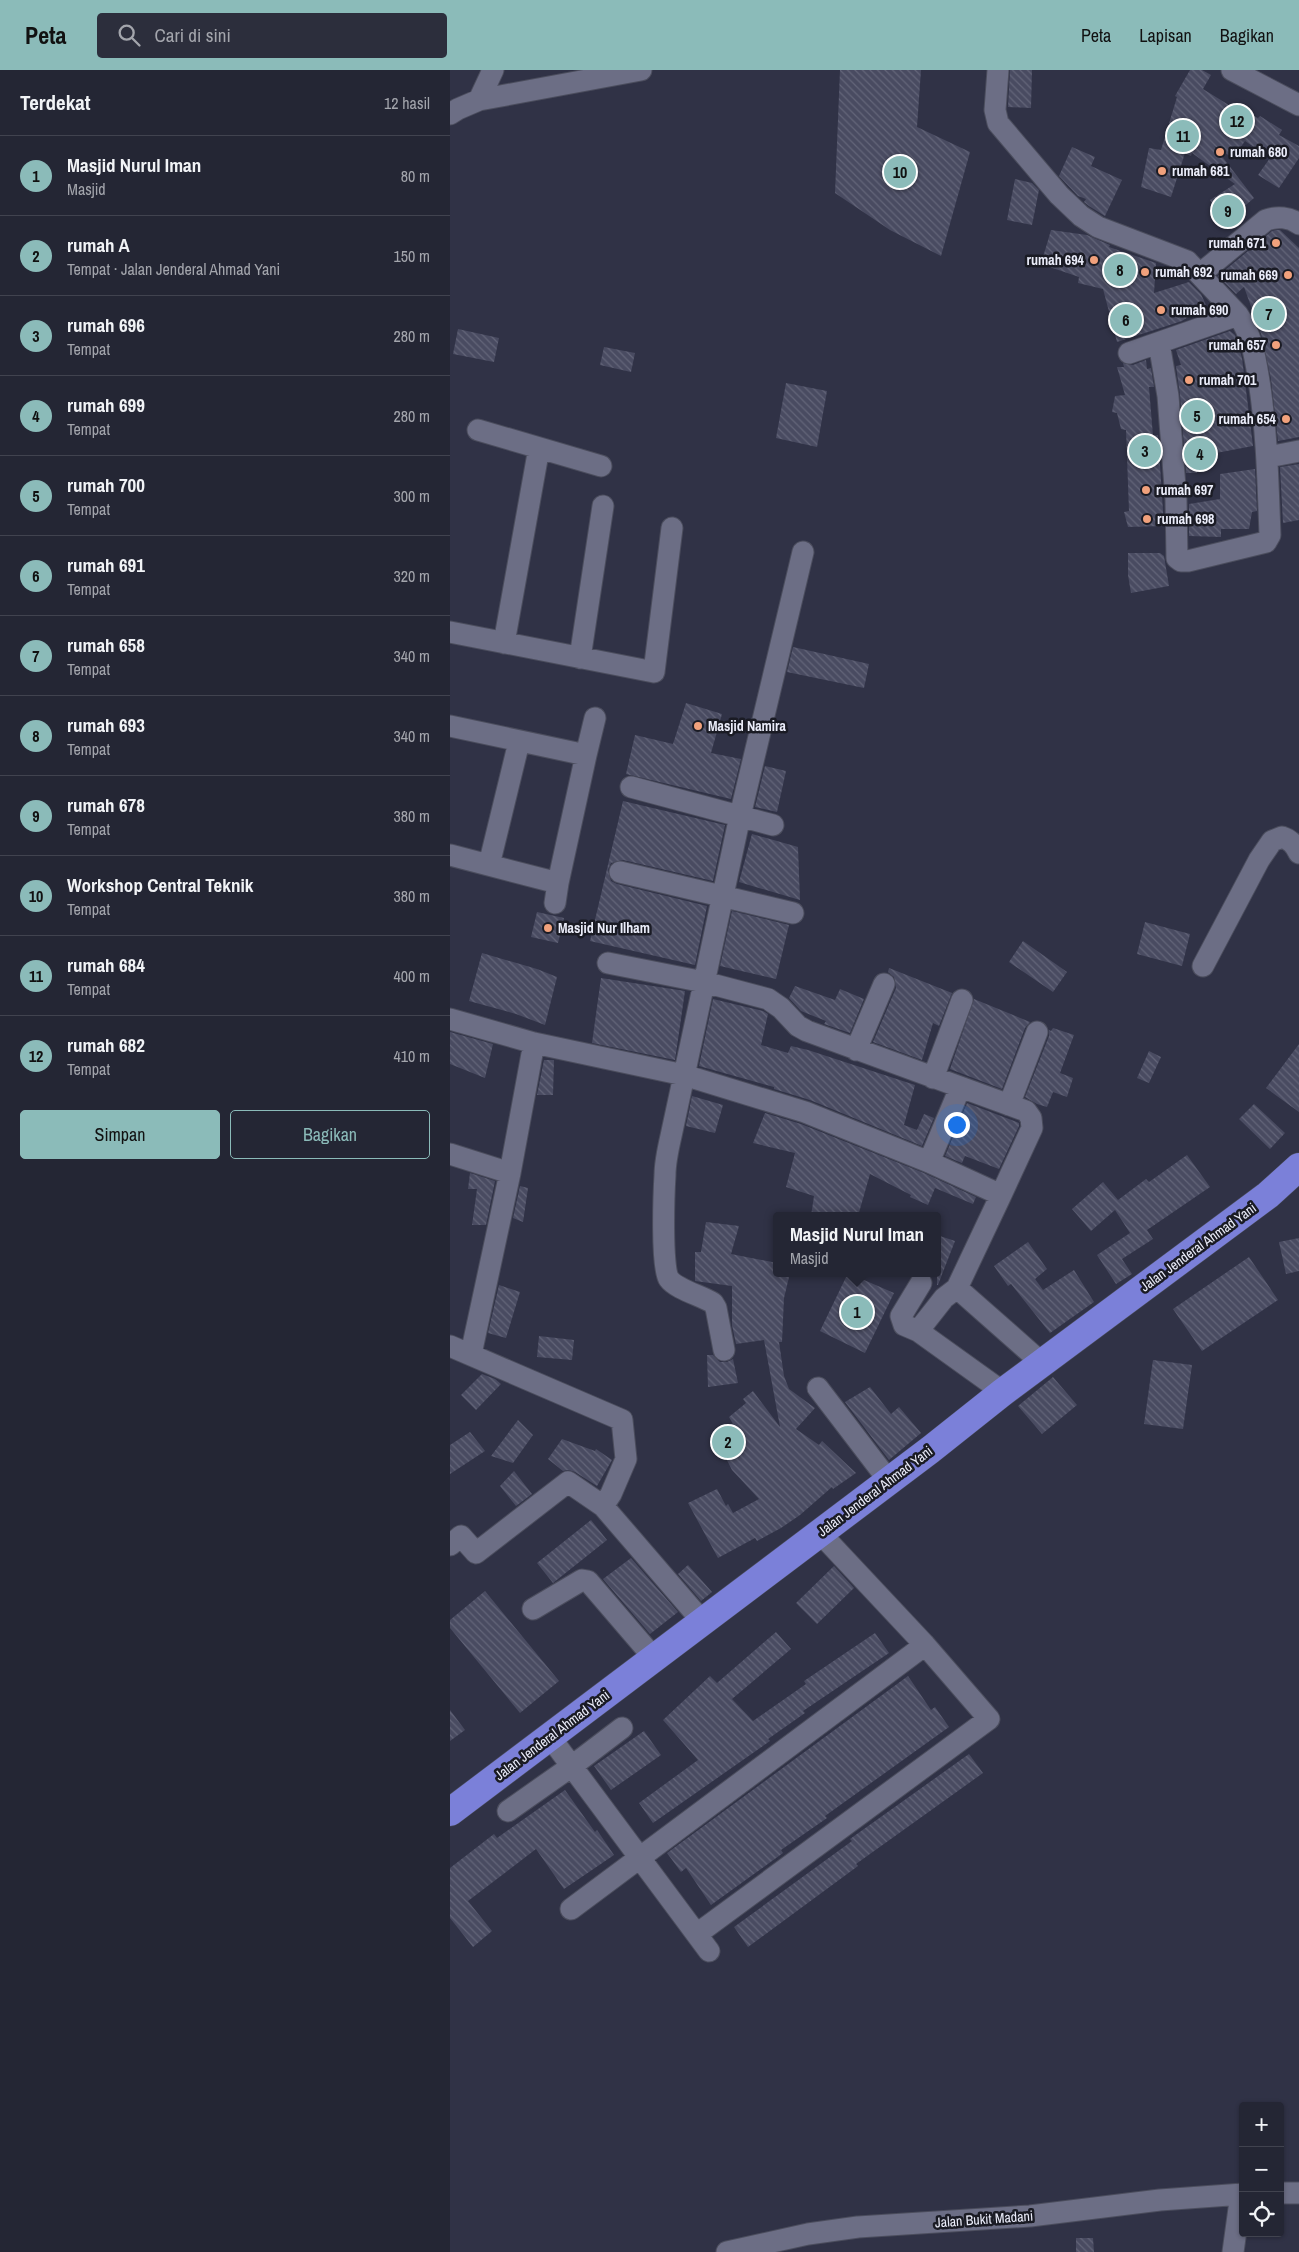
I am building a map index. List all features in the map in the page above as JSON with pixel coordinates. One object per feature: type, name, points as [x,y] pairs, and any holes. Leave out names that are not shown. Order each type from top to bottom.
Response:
[{"type":"highway","name":"Jalan Jenderal Ahmad Yani","points":[[450,1812],[889,1481],[1003,1392],[1253,1206],[1299,1167]]},
{"type":"street","points":[[479,100],[493,70]]},
{"type":"street","points":[[450,114],[458,108],[479,100],[641,70]]},
{"type":"street","points":[[998,70],[995,110],[998,123],[1059,195],[1081,216],[1098,226],[1178,256],[1186,261],[1238,315],[1244,324],[1253,346],[1263,406],[1268,457],[1268,540],[1188,561],[1178,560],[1176,555],[1176,500],[1168,396],[1159,343]]},
{"type":"street","points":[[1232,70],[1299,105]]},
{"type":"street","points":[[1200,274],[1266,220],[1271,218],[1289,218],[1299,224]]},
{"type":"street","points":[[1129,354],[1238,315]]},
{"type":"street","points":[[478,430],[601,466]]},
{"type":"street","points":[[504,643],[539,448]]},
{"type":"street","points":[[1268,457],[1299,451]]},
{"type":"street","points":[[580,658],[603,506]]},
{"type":"street","points":[[450,632],[654,672],[672,528]]},
{"type":"street","points":[[724,1350],[716,1308],[713,1303],[670,1280],[665,1269],[665,1175],[722,897],[803,552]]},
{"type":"street","points":[[450,855],[488,865],[556,893],[595,718]]},
{"type":"street","points":[[450,726],[586,755]]},
{"type":"street","points":[[488,865],[519,742]]},
{"type":"street","points":[[631,787],[773,824]]},
{"type":"street","points":[[1203,966],[1259,860],[1272,841],[1282,837],[1288,839],[1295,845],[1299,853]]},
{"type":"street","points":[[620,872],[793,913]]},
{"type":"street","points":[[608,963],[704,982],[768,999],[800,1028],[1026,1111],[1031,1118],[1032,1125],[957,1288],[944,1298],[918,1332]]},
{"type":"street","points":[[856,1050],[884,984]]},
{"type":"street","points":[[933,1078],[962,1000]]},
{"type":"street","points":[[450,1019],[534,1043],[684,1075],[805,1112],[929,1162],[1001,1195]]},
{"type":"street","points":[[1008,1105],[1037,1032]]},
{"type":"street","points":[[470,1354],[510,1174],[534,1043]]},
{"type":"street","points":[[929,1162],[960,1088]]},
{"type":"street","points":[[450,1154],[510,1174]]},
{"type":"street","points":[[921,1283],[901,1316],[904,1325],[918,1332],[1003,1392]]},
{"type":"street","points":[[957,1288],[1042,1363]]},
{"type":"street","points":[[450,1346],[622,1420],[626,1460],[611,1494],[603,1506]]},
{"type":"street","points":[[818,1388],[889,1481]]},
{"type":"street","points":[[454,1536],[476,1553],[568,1482],[603,1506],[702,1621]]},
{"type":"street","points":[[697,1934],[989,1719],[925,1645],[820,1533]]},
{"type":"street","points":[[534,1609],[582,1580],[588,1581],[654,1658]]},
{"type":"street","points":[[571,1908],[925,1645]]},
{"type":"street","points":[[508,1811],[622,1728]]},
{"type":"street","points":[[550,1736],[710,1951]]},
{"type":"street","points":[[1284,2193],[1299,2193]]},
{"type":"street","name":"Jalan Bukit Madani","points":[[727,2252],[808,2234],[858,2227],[1030,2216],[1160,2200],[1239,2194]]},
{"type":"street","points":[[1234,2252],[1239,2216]]},
{"type":"building","points":[[840,70],[921,70],[917,127],[970,152],[941,256],[890,230],[835,193]]},
{"type":"building","points":[[1010,70],[1032,70],[1031,108],[1008,107]]},
{"type":"building","points":[[1190,70],[1202,70],[1211,75],[1203,89],[1232,107],[1233,105],[1258,118],[1260,116],[1282,130],[1279,135],[1299,146],[1299,158],[1279,188],[1258,175],[1270,158],[1245,141],[1233,158],[1214,146],[1254,198],[1225,223],[1210,200],[1235,184],[1192,153],[1191,156],[1185,153],[1171,197],[1141,187],[1149,148],[1161,150],[1177,97],[1175,96]]},
{"type":"building","points":[[1072,147],[1095,157],[1091,166],[1122,180],[1105,216],[1084,202],[1086,199],[1078,196],[1059,176]]},
{"type":"building","points":[[1015,179],[1032,183],[1039,190],[1032,225],[1007,220]]},
{"type":"building","points":[[1051,230],[1087,235],[1110,245],[1109,247],[1156,263],[1154,293],[1189,282],[1201,294],[1206,305],[1182,321],[1117,342],[1103,289],[1078,283],[1079,277],[1041,264]]},
{"type":"building","points":[[1280,230],[1299,248],[1299,437],[1278,441],[1271,379],[1261,334],[1244,287],[1236,294],[1218,276],[1272,231]]},
{"type":"building","points":[[458,329],[499,338],[494,362],[453,354]]},
{"type":"building","points":[[1230,331],[1235,335],[1242,358],[1253,446],[1195,457],[1197,473],[1186,473],[1176,366],[1181,365],[1176,350]]},
{"type":"building","points":[[604,347],[635,353],[631,372],[600,365]]},
{"type":"building","points":[[1146,360],[1147,369],[1151,368],[1154,387],[1149,387],[1153,436],[1158,435],[1164,526],[1128,527],[1124,512],[1129,511],[1126,430],[1121,429],[1117,413],[1112,412],[1115,396],[1125,395],[1117,367],[1124,367],[1123,363],[1133,365]]},
{"type":"building","points":[[786,383],[827,391],[817,447],[776,438]]},
{"type":"building","points":[[1299,464],[1299,520],[1283,523],[1280,467]]},
{"type":"building","points":[[1255,469],[1257,511],[1252,512],[1249,529],[1221,529],[1221,537],[1189,536],[1189,504],[1220,499],[1220,474]]},
{"type":"building","points":[[1128,553],[1160,553],[1164,556],[1169,586],[1131,593],[1128,575]]},
{"type":"building","points":[[793,647],[869,664],[864,688],[787,672]]},
{"type":"building","points":[[686,703],[722,714],[711,753],[741,759],[731,799],[626,774],[635,735],[673,744]]},
{"type":"building","points":[[765,766],[786,771],[777,812],[755,807]]},
{"type":"building","points":[[623,801],[725,825],[713,881],[623,860],[611,863],[608,870],[611,881],[617,884],[707,906],[695,965],[590,941]]},
{"type":"building","points":[[752,834],[798,847],[800,900],[739,882]]},
{"type":"building","points":[[732,911],[789,925],[776,979],[720,966]]},
{"type":"building","name":"Masjid Nur Ilham","points":[[537,912],[564,918],[558,943],[531,937]]},
{"type":"building","points":[[1145,922],[1190,934],[1182,966],[1137,954]]},
{"type":"building","points":[[1023,941],[1067,972],[1053,992],[1009,962]]},
{"type":"building","points":[[482,953],[537,969],[557,977],[545,1025],[516,1014],[469,1001]]},
{"type":"building","points":[[889,968],[952,993],[939,1026],[933,1023],[922,1060],[873,1042],[896,988],[894,977],[888,972]]},
{"type":"building","points":[[601,978],[685,991],[675,1060],[592,1043]]},
{"type":"building","points":[[795,986],[835,1000],[840,989],[864,999],[850,1033],[824,1024],[826,1021],[801,1011],[789,998]]},
{"type":"building","points":[[713,999],[763,1011],[768,1014],[761,1045],[788,1053],[791,1046],[808,1050],[915,1085],[904,1125],[917,1130],[924,1114],[934,1118],[922,1146],[810,1100],[774,1089],[774,1087],[699,1066]]},
{"type":"building","points":[[974,999],[1030,1022],[1025,1028],[1002,1089],[950,1069]]},
{"type":"building","points":[[1053,1028],[1074,1035],[1060,1073],[1073,1078],[1067,1097],[1053,1092],[1047,1107],[1025,1097],[1049,1036],[1049,1030],[1051,1031]]},
{"type":"building","points":[[450,1032],[493,1044],[485,1078],[450,1064]]},
{"type":"building","points":[[1299,1044],[1299,1112],[1266,1088]]},
{"type":"building","points":[[1149,1051],[1161,1057],[1149,1083],[1137,1078]]},
{"type":"building","points":[[544,1060],[554,1060],[553,1095],[537,1095]]},
{"type":"building","points":[[692,1096],[723,1105],[715,1133],[686,1126]]},
{"type":"building","points":[[967,1103],[1019,1123],[999,1169],[965,1156],[962,1163],[945,1156]]},
{"type":"building","points":[[1254,1104],[1285,1133],[1270,1149],[1239,1119]]},
{"type":"building","points":[[765,1113],[801,1124],[924,1173],[976,1197],[973,1204],[935,1188],[928,1205],[870,1174],[859,1212],[812,1212],[814,1196],[786,1187],[795,1153],[753,1143]]},
{"type":"building","points":[[1187,1155],[1210,1187],[1147,1230],[1153,1239],[1122,1259],[1132,1274],[1116,1284],[1097,1255],[1130,1233],[1115,1210],[1091,1231],[1072,1209],[1103,1182],[1118,1200],[1146,1179],[1149,1182]]},
{"type":"building","points":[[470,1173],[495,1181],[486,1225],[472,1225],[477,1189],[468,1189]]},
{"type":"building","points":[[520,1186],[528,1188],[523,1222],[513,1218]]},
{"type":"building","points":[[706,1222],[739,1226],[731,1254],[773,1262],[773,1277],[789,1277],[784,1298],[782,1342],[779,1342],[784,1376],[789,1389],[815,1408],[796,1429],[819,1445],[822,1441],[856,1473],[833,1489],[832,1487],[800,1515],[781,1528],[757,1541],[755,1538],[718,1558],[688,1503],[717,1489],[726,1506],[728,1504],[733,1513],[759,1499],[732,1470],[713,1433],[733,1424],[729,1417],[746,1403],[743,1399],[753,1391],[780,1427],[764,1340],[736,1344],[732,1325],[732,1286],[695,1281],[695,1252],[701,1252]]},
{"type":"building","points":[[941,1236],[955,1241],[938,1285],[937,1277],[941,1277]]},
{"type":"building","points":[[1299,1238],[1299,1271],[1286,1274],[1279,1242]]},
{"type":"building","points":[[1028,1242],[1047,1269],[1035,1279],[1043,1290],[1074,1270],[1094,1302],[1050,1333],[1011,1284],[1008,1286],[994,1266]]},
{"type":"building","points":[[1249,1257],[1278,1300],[1202,1351],[1173,1309]]},
{"type":"building","points":[[846,1277],[857,1277],[894,1293],[865,1353],[820,1331]]},
{"type":"building","points":[[499,1285],[520,1292],[506,1338],[488,1333]]},
{"type":"building","points":[[539,1336],[574,1340],[572,1360],[537,1357]]},
{"type":"building","points":[[707,1355],[713,1355],[720,1362],[727,1362],[733,1359],[738,1383],[708,1387]]},
{"type":"building","points":[[1153,1360],[1192,1365],[1183,1429],[1144,1424]]},
{"type":"building","points":[[482,1374],[495,1379],[501,1384],[476,1410],[461,1395]]},
{"type":"building","points":[[1053,1377],[1077,1405],[1042,1434],[1018,1406]]},
{"type":"building","points":[[870,1387],[891,1414],[899,1407],[921,1433],[889,1460],[845,1402]]},
{"type":"building","points":[[518,1420],[533,1435],[513,1463],[491,1456]]},
{"type":"building","points":[[470,1432],[485,1451],[450,1474],[450,1445]]},
{"type":"building","points":[[562,1439],[595,1451],[596,1449],[612,1460],[597,1486],[575,1472],[563,1471],[548,1459]]},
{"type":"building","points":[[514,1471],[532,1494],[516,1506],[500,1486]]},
{"type":"building","points":[[591,1520],[607,1540],[553,1583],[537,1563]]},
{"type":"building","points":[[631,1558],[678,1612],[650,1634],[603,1579]]},
{"type":"building","points":[[688,1565],[712,1592],[701,1601],[678,1574]]},
{"type":"building","points":[[834,1566],[854,1588],[817,1624],[796,1603]]},
{"type":"building","points":[[485,1591],[559,1681],[520,1713],[450,1628],[450,1620]]},
{"type":"building","points":[[776,1632],[791,1649],[732,1699],[753,1721],[806,1684],[804,1681],[875,1633],[889,1653],[803,1711],[805,1713],[768,1739],[770,1741],[653,1823],[639,1803],[698,1760],[663,1720],[710,1676],[717,1683]]},
{"type":"building","points":[[908,1676],[931,1710],[935,1707],[949,1727],[825,1816],[827,1818],[781,1850],[783,1853],[711,1905],[686,1868],[681,1872],[667,1853]]},
{"type":"building","points":[[450,1710],[465,1730],[450,1741]]},
{"type":"building","points":[[644,1731],[661,1755],[611,1790],[594,1766]]},
{"type":"building","points":[[969,1754],[983,1773],[856,1864],[858,1866],[748,1947],[734,1927],[852,1841],[850,1839]]},
{"type":"building","points":[[565,1790],[614,1855],[564,1889],[536,1849],[468,1901],[492,1931],[473,1947],[450,1918],[450,1868],[494,1834],[497,1838]]},
{"type":"building","points":[[1076,2238],[1093,2238],[1094,2252],[1076,2252]]},
{"type":"place","name":"rumah 682","points":[[1237,121]]},
{"type":"place","name":"rumah 684","points":[[1183,136]]},
{"type":"place","name":"rumah 680","points":[[1220,152]]},
{"type":"place","name":"rumah 681","points":[[1162,171]]},
{"type":"place","name":"Workshop Central Teknik","points":[[900,172]]},
{"type":"place","name":"rumah 678","points":[[1228,211]]},
{"type":"place","name":"rumah 671","points":[[1276,243]]},
{"type":"place","name":"rumah 694","points":[[1094,260]]},
{"type":"place","name":"rumah 693","points":[[1120,270]]},
{"type":"place","name":"rumah 692","points":[[1145,272]]},
{"type":"place","name":"rumah 669","points":[[1288,275]]},
{"type":"place","name":"rumah 690","points":[[1161,310]]},
{"type":"place","name":"rumah 658","points":[[1269,314]]},
{"type":"place","name":"rumah 691","points":[[1126,320]]},
{"type":"place","name":"rumah 657","points":[[1276,345]]},
{"type":"place","name":"rumah 701","points":[[1189,380]]},
{"type":"place","name":"rumah 700","points":[[1197,416]]},
{"type":"place","name":"rumah 654","points":[[1286,419]]},
{"type":"place","name":"rumah 696","points":[[1145,451]]},
{"type":"place","name":"rumah 699","points":[[1200,454]]},
{"type":"place","name":"rumah 697","points":[[1146,490]]},
{"type":"place","name":"rumah 698","points":[[1147,519]]},
{"type":"place","name":"Masjid Namira","points":[[698,726]]},
{"type":"place","name":"Masjid Nur Ilham","points":[[548,928]]},
{"type":"place","name":"Masjid Nurul Iman","points":[[857,1312]]},
{"type":"place","name":"rumah A","points":[[728,1442]]}]
